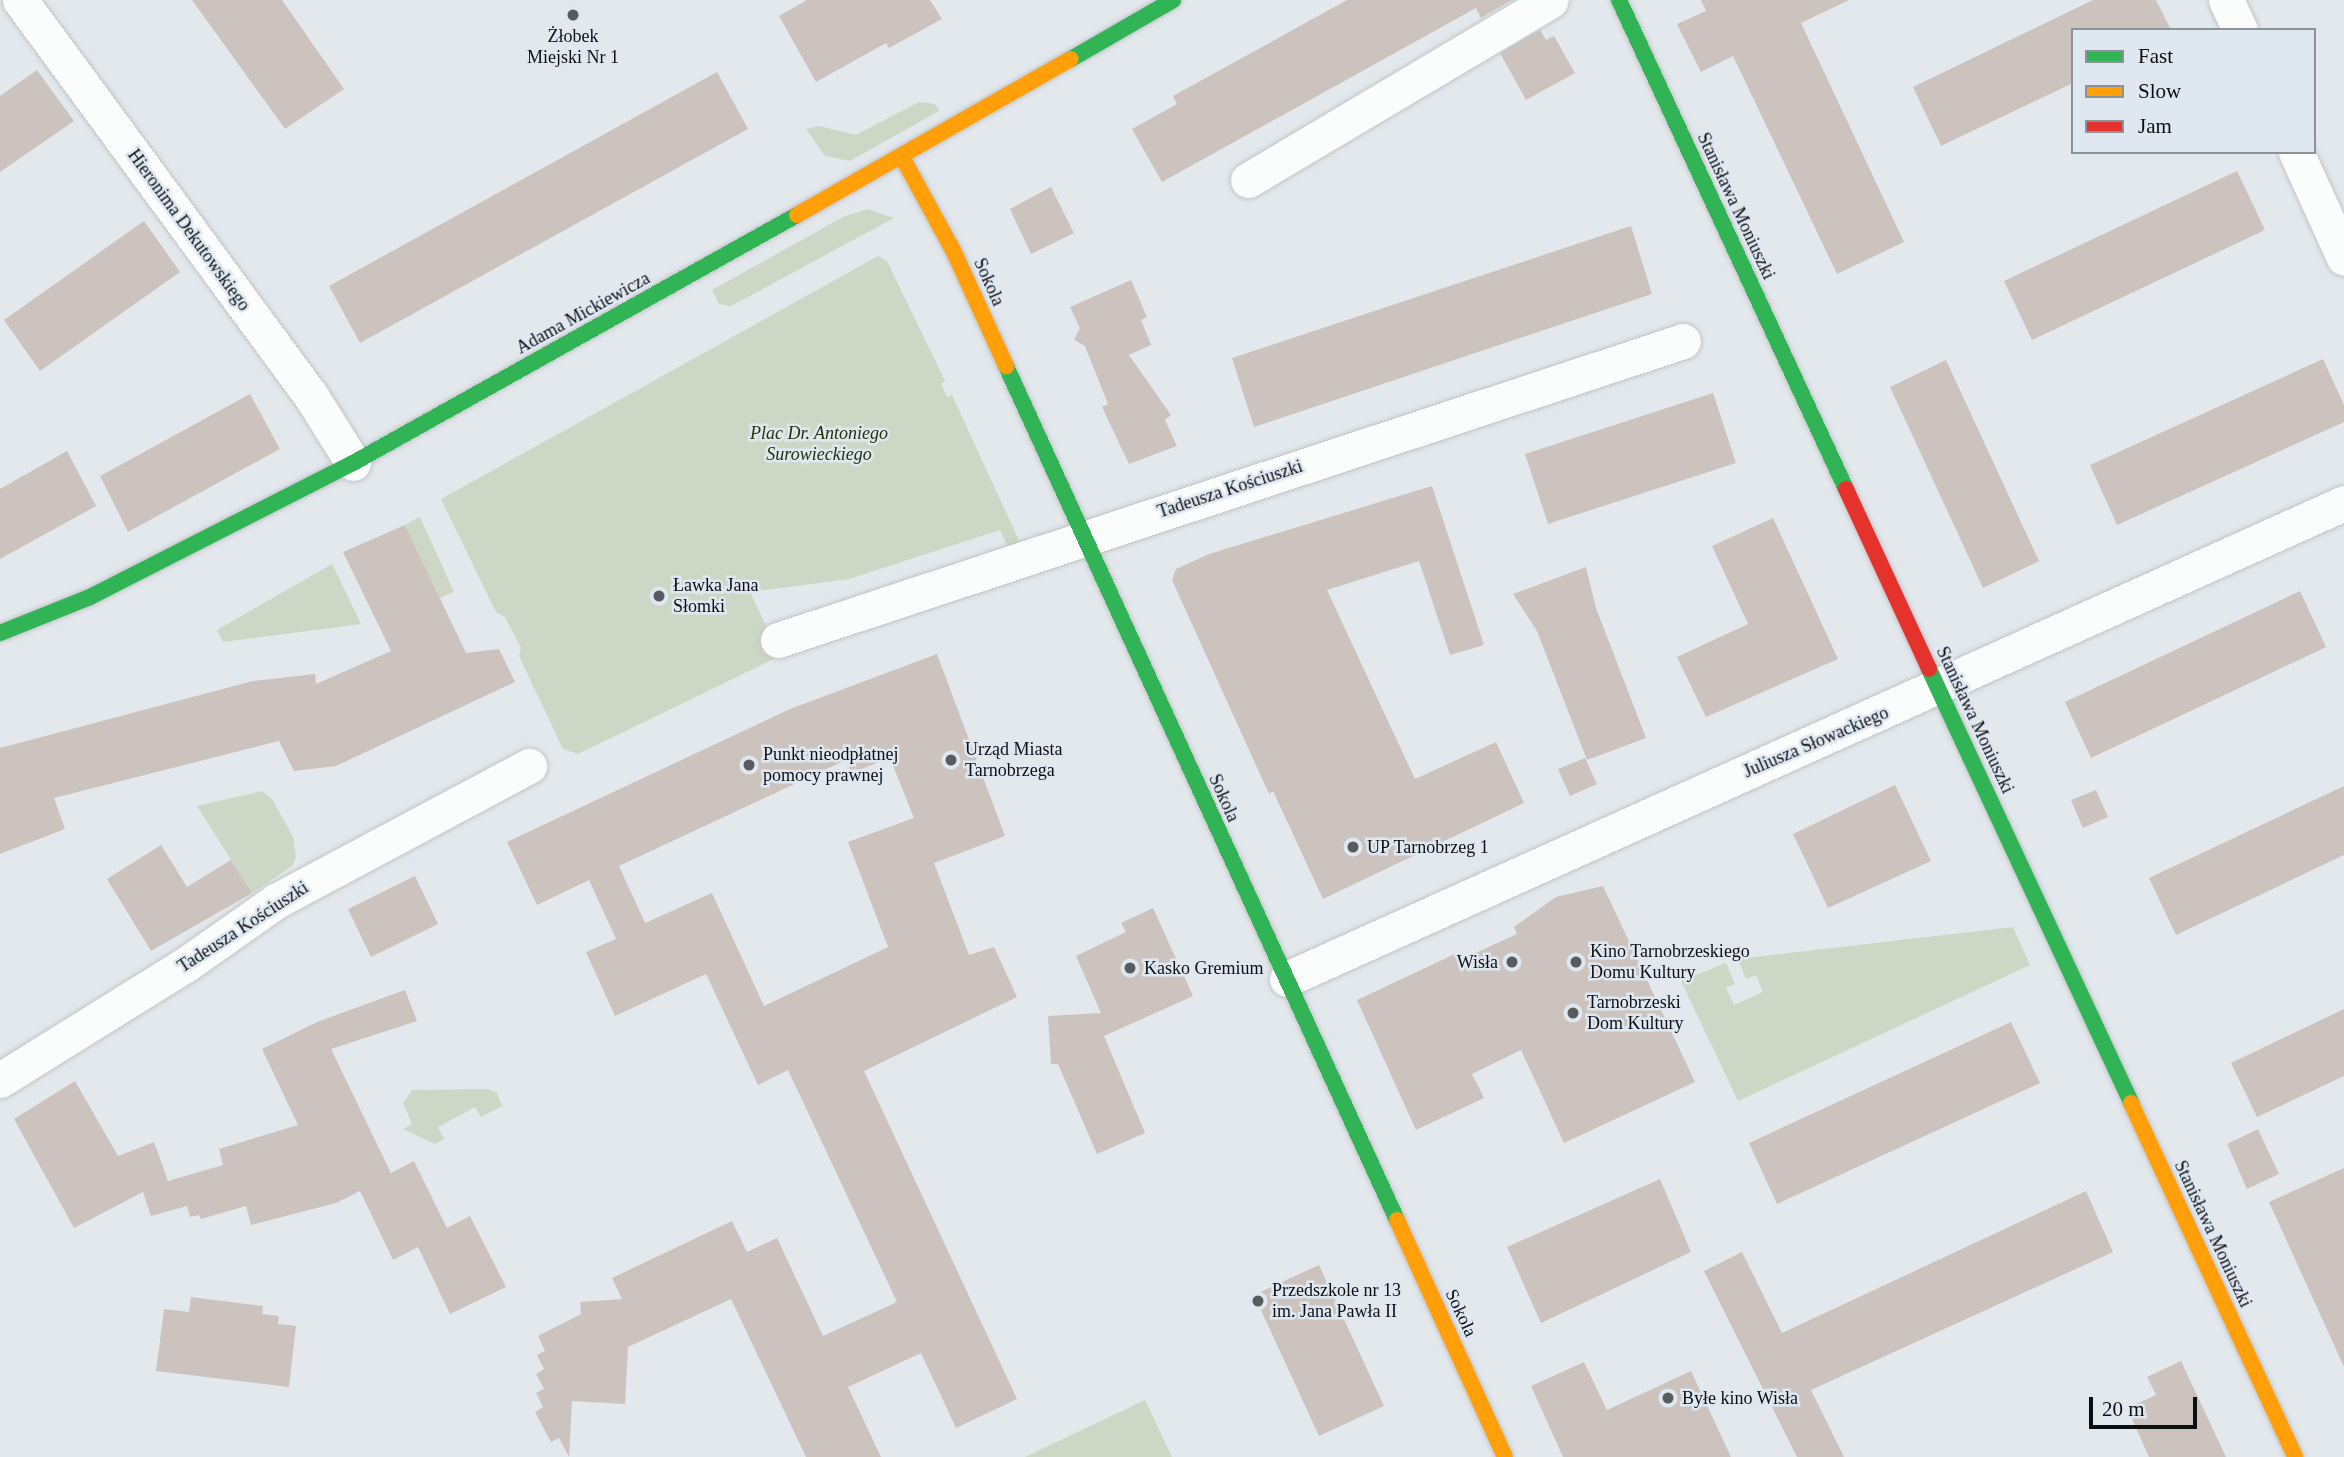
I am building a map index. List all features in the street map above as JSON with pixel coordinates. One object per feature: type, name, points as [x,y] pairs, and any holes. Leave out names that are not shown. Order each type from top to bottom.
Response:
[{"type":"street","name":"Hieronima Dekutowskiego","points":[[20,0],[312,396],[354,463]]},
{"type":"street","name":"Adama Mickiewicza","points":[[0,633],[90,597],[354,463],[902,157],[1172,0]]},
{"type":"street","points":[[1248,180],[1551,0]]},
{"type":"street","name":"Stanisława Moniuszki","points":[[1619,0],[2295,1457]]},
{"type":"street","points":[[2226,0],[2238,28]]},
{"type":"street","points":[[2297,154],[2344,258]]},
{"type":"street","name":"Sokola","points":[[902,157],[953,250],[1505,1457]]},
{"type":"street","name":"Tadeusza Kościuszki","points":[[778,640],[1683,341]]},
{"type":"street","name":"Juliusza Słowackiego","points":[[1287,979],[1703,789],[1940,688],[2344,503]]},
{"type":"street","name":"Tadeusza Kościuszki","points":[[0,1080],[185,965],[276,901],[529,766]]},
{"type":"green space","points":[[919,102],[935,104],[939,111],[850,161],[825,156],[806,129],[819,126],[856,135]]},
{"type":"green space","points":[[867,209],[894,218],[731,306],[719,304],[712,290],[843,217]]},
{"type":"green space","name":"Plac Dr. Antoniego Surowieckiego","points":[[878,256],[887,261],[945,381],[941,384],[947,397],[952,395],[1022,547],[1009,550],[1000,530],[849,579],[750,592],[780,656],[578,754],[563,749],[519,656],[521,648],[505,617],[496,612],[441,499]]},
{"type":"green space","points":[[420,517],[454,592],[440,598],[405,525]]},
{"type":"green space","points":[[332,564],[361,624],[223,642],[217,630]]},
{"type":"green space","points":[[262,791],[272,799],[293,837],[296,857],[292,866],[252,893],[197,806]]},
{"type":"green space","points":[[2013,927],[2030,965],[1738,1101],[1681,981],[1726,963],[1735,984],[1726,988],[1734,1005],[1763,992],[1756,975],[1746,979],[1738,959]]},
{"type":"green space","points":[[488,1089],[497,1093],[502,1106],[481,1117],[475,1107],[438,1127],[444,1139],[435,1144],[403,1129],[412,1124],[403,1103],[412,1090]]},
{"type":"green space","points":[[1145,1400],[1172,1457],[1025,1457]]},
{"type":"building","points":[[192,0],[282,0],[344,89],[285,129]]},
{"type":"building","points":[[807,0],[930,0],[942,19],[889,48],[886,43],[816,82],[779,16]]},
{"type":"building","points":[[1347,0],[1512,0],[1481,18],[1476,8],[1162,182],[1132,129],[1177,104],[1173,96]]},
{"type":"building","points":[[1701,0],[1849,0],[1801,23],[1904,242],[1837,274],[1733,56],[1701,72],[1677,24],[1706,11]]},
{"type":"building","points":[[2093,0],[2156,0],[2170,28],[2071,28],[2071,84],[1941,146],[1913,87]]},
{"type":"building","points":[[1540,30],[1546,40],[1554,36],[1575,73],[1526,100],[1500,53]]},
{"type":"building","points":[[37,70],[74,121],[0,172],[0,96]]},
{"type":"building","points":[[717,72],[748,129],[360,343],[329,286]]},
{"type":"building","points":[[2237,171],[2265,230],[2032,340],[2004,281]]},
{"type":"building","points":[[1051,187],[1074,233],[1031,254],[1010,209]]},
{"type":"building","points":[[144,221],[180,272],[40,371],[4,320]]},
{"type":"building","points":[[1631,226],[1652,294],[1254,427],[1232,358]]},
{"type":"building","points":[[1131,280],[1147,317],[1141,320],[1151,345],[1129,355],[1171,415],[1165,420],[1177,446],[1129,464],[1102,407],[1108,404],[1085,346],[1074,340],[1080,328],[1070,307]]},
{"type":"building","points":[[2323,359],[2344,405],[2344,422],[2117,525],[2090,465]]},
{"type":"building","points":[[1946,360],[2039,561],[1983,588],[1890,387]]},
{"type":"building","points":[[1713,393],[1736,463],[1548,524],[1525,454]]},
{"type":"building","points":[[250,394],[280,449],[128,532],[100,476]]},
{"type":"building","points":[[67,451],[96,506],[0,559],[0,489]]},
{"type":"building","points":[[1432,486],[1484,645],[1450,655],[1419,561],[1327,590],[1415,779],[1496,742],[1524,803],[1323,899],[1273,791],[1269,794],[1172,580],[1176,569],[1209,554]]},
{"type":"building","points":[[1773,518],[1838,659],[1706,717],[1677,657],[1748,624],[1712,546]]},
{"type":"building","points":[[405,525],[466,653],[499,649],[515,682],[336,766],[294,771],[279,741],[54,798],[65,829],[0,854],[0,748],[253,681],[315,674],[316,684],[391,651],[343,552]]},
{"type":"building","points":[[1586,567],[1596,608],[1646,738],[1587,760],[1537,631],[1513,594]]},
{"type":"building","points":[[2300,591],[2326,647],[2091,758],[2065,702]]},
{"type":"building","points":[[937,654],[1005,836],[934,863],[969,955],[994,947],[1017,997],[864,1071],[1017,1399],[956,1428],[921,1353],[848,1387],[881,1457],[806,1457],[731,1299],[628,1347],[625,1404],[572,1401],[569,1457],[559,1438],[551,1442],[535,1412],[543,1407],[536,1393],[544,1389],[536,1374],[544,1369],[537,1355],[545,1351],[538,1336],[581,1314],[580,1302],[622,1299],[612,1278],[732,1221],[747,1252],[777,1238],[823,1336],[897,1302],[788,1070],[758,1085],[706,974],[615,1016],[586,952],[616,939],[589,880],[537,905],[507,842],[790,709]],"holes":[[[890,758],[914,818],[848,842],[888,947],[764,1006],[712,893],[645,923],[619,866],[846,760],[851,773]]]},
{"type":"building","points":[[1585,758],[1597,784],[1570,796],[1558,769]]},
{"type":"building","points":[[1895,785],[1931,861],[1828,908],[1793,834]]},
{"type":"building","points":[[2344,786],[2344,855],[2176,935],[2149,878]]},
{"type":"building","points":[[2096,790],[2108,817],[2083,828],[2071,800]]},
{"type":"building","points":[[161,845],[187,887],[231,860],[252,893],[151,951],[107,879]]},
{"type":"building","points":[[415,876],[438,924],[371,957],[348,909]]},
{"type":"building","name":"Tarnobrzeski Dom Kultury","points":[[1603,886],[1695,1082],[1564,1143],[1521,1050],[1472,1074],[1484,1098],[1416,1130],[1357,1000],[1455,954],[1458,961],[1517,934],[1514,927],[1556,897]]},
{"type":"building","points":[[1153,908],[1193,996],[1104,1036],[1145,1133],[1097,1154],[1058,1064],[1051,1064],[1048,1016],[1101,1013],[1076,956],[1126,932],[1121,923]]},
{"type":"building","points":[[405,990],[417,1021],[331,1049],[391,1173],[414,1161],[447,1228],[470,1216],[506,1287],[450,1314],[418,1247],[393,1260],[360,1191],[336,1203],[251,1225],[246,1206],[201,1219],[199,1215],[190,1217],[187,1206],[151,1216],[143,1192],[74,1228],[14,1119],[75,1081],[118,1156],[154,1142],[168,1181],[223,1165],[219,1149],[298,1125],[262,1049],[317,1022]]},
{"type":"building","points":[[2344,1009],[2344,1076],[2257,1117],[2231,1063]]},
{"type":"building","points":[[2011,1022],[2040,1083],[1777,1204],[1749,1143]]},
{"type":"building","points":[[2258,1129],[2279,1174],[2247,1189],[2227,1144]]},
{"type":"building","points":[[2344,1168],[2344,1367],[2269,1202]]},
{"type":"building","points":[[1660,1179],[1691,1252],[1541,1323],[1507,1247]]},
{"type":"building","points":[[2086,1191],[2113,1252],[1811,1390],[1844,1457],[1797,1457],[1704,1271],[1742,1252],[1782,1333]]},
{"type":"building","points":[[1319,1265],[1384,1406],[1319,1436],[1254,1295]]},
{"type":"building","points":[[191,1297],[263,1306],[262,1314],[279,1316],[278,1324],[296,1326],[289,1387],[156,1371],[164,1309],[189,1312]]},
{"type":"building","points":[[2181,1361],[2226,1457],[2149,1457],[2127,1408],[2156,1395],[2147,1377]]},
{"type":"building","name":"Byłe kino Wisła","points":[[1584,1362],[1607,1410],[1691,1371],[1731,1457],[1563,1457],[1531,1386]]},
{"type":"traffic: fast","points":[[1071,59],[1173,0]]},
{"type":"traffic: fast","points":[[1619,0],[1846,489]]},
{"type":"traffic: fast","points":[[0,633],[90,597],[353,463],[797,215]]},
{"type":"traffic: fast","points":[[1006,366],[1397,1220]]},
{"type":"traffic: fast","points":[[1929,669],[2131,1103]]},
{"type":"traffic: slow","points":[[797,215],[1071,59]]},
{"type":"traffic: slow","points":[[902,157],[953,250],[1006,366]]},
{"type":"traffic: slow","points":[[2131,1103],[2295,1457]]},
{"type":"traffic: slow","points":[[1397,1220],[1505,1457]]},
{"type":"traffic: jam","points":[[1846,489],[1929,669]]},
{"type":"place","name":"Żłobek Miejski Nr 1","points":[[573,15]]},
{"type":"place","name":"Ławka Jana Słomki","points":[[659,596]]},
{"type":"place","name":"Urząd Miasta Tarnobrzega","points":[[951,760]]},
{"type":"place","name":"Punkt nieodpłatnej pomocy prawnej","points":[[749,765]]},
{"type":"place","name":"UP Tarnobrzeg 1","points":[[1353,847]]},
{"type":"place","name":"Wisła","points":[[1512,962]]},
{"type":"place","name":"Kino Tarnobrzeskiego Domu Kultury","points":[[1576,962]]},
{"type":"place","name":"Kasko Gremium","points":[[1130,968]]},
{"type":"place","name":"Tarnobrzeski Dom Kultury","points":[[1573,1013]]},
{"type":"place","name":"Przedszkole nr 13 im. Jana Pawła II","points":[[1258,1301]]},
{"type":"place","name":"Byłe kino Wisła","points":[[1668,1398]]}]
